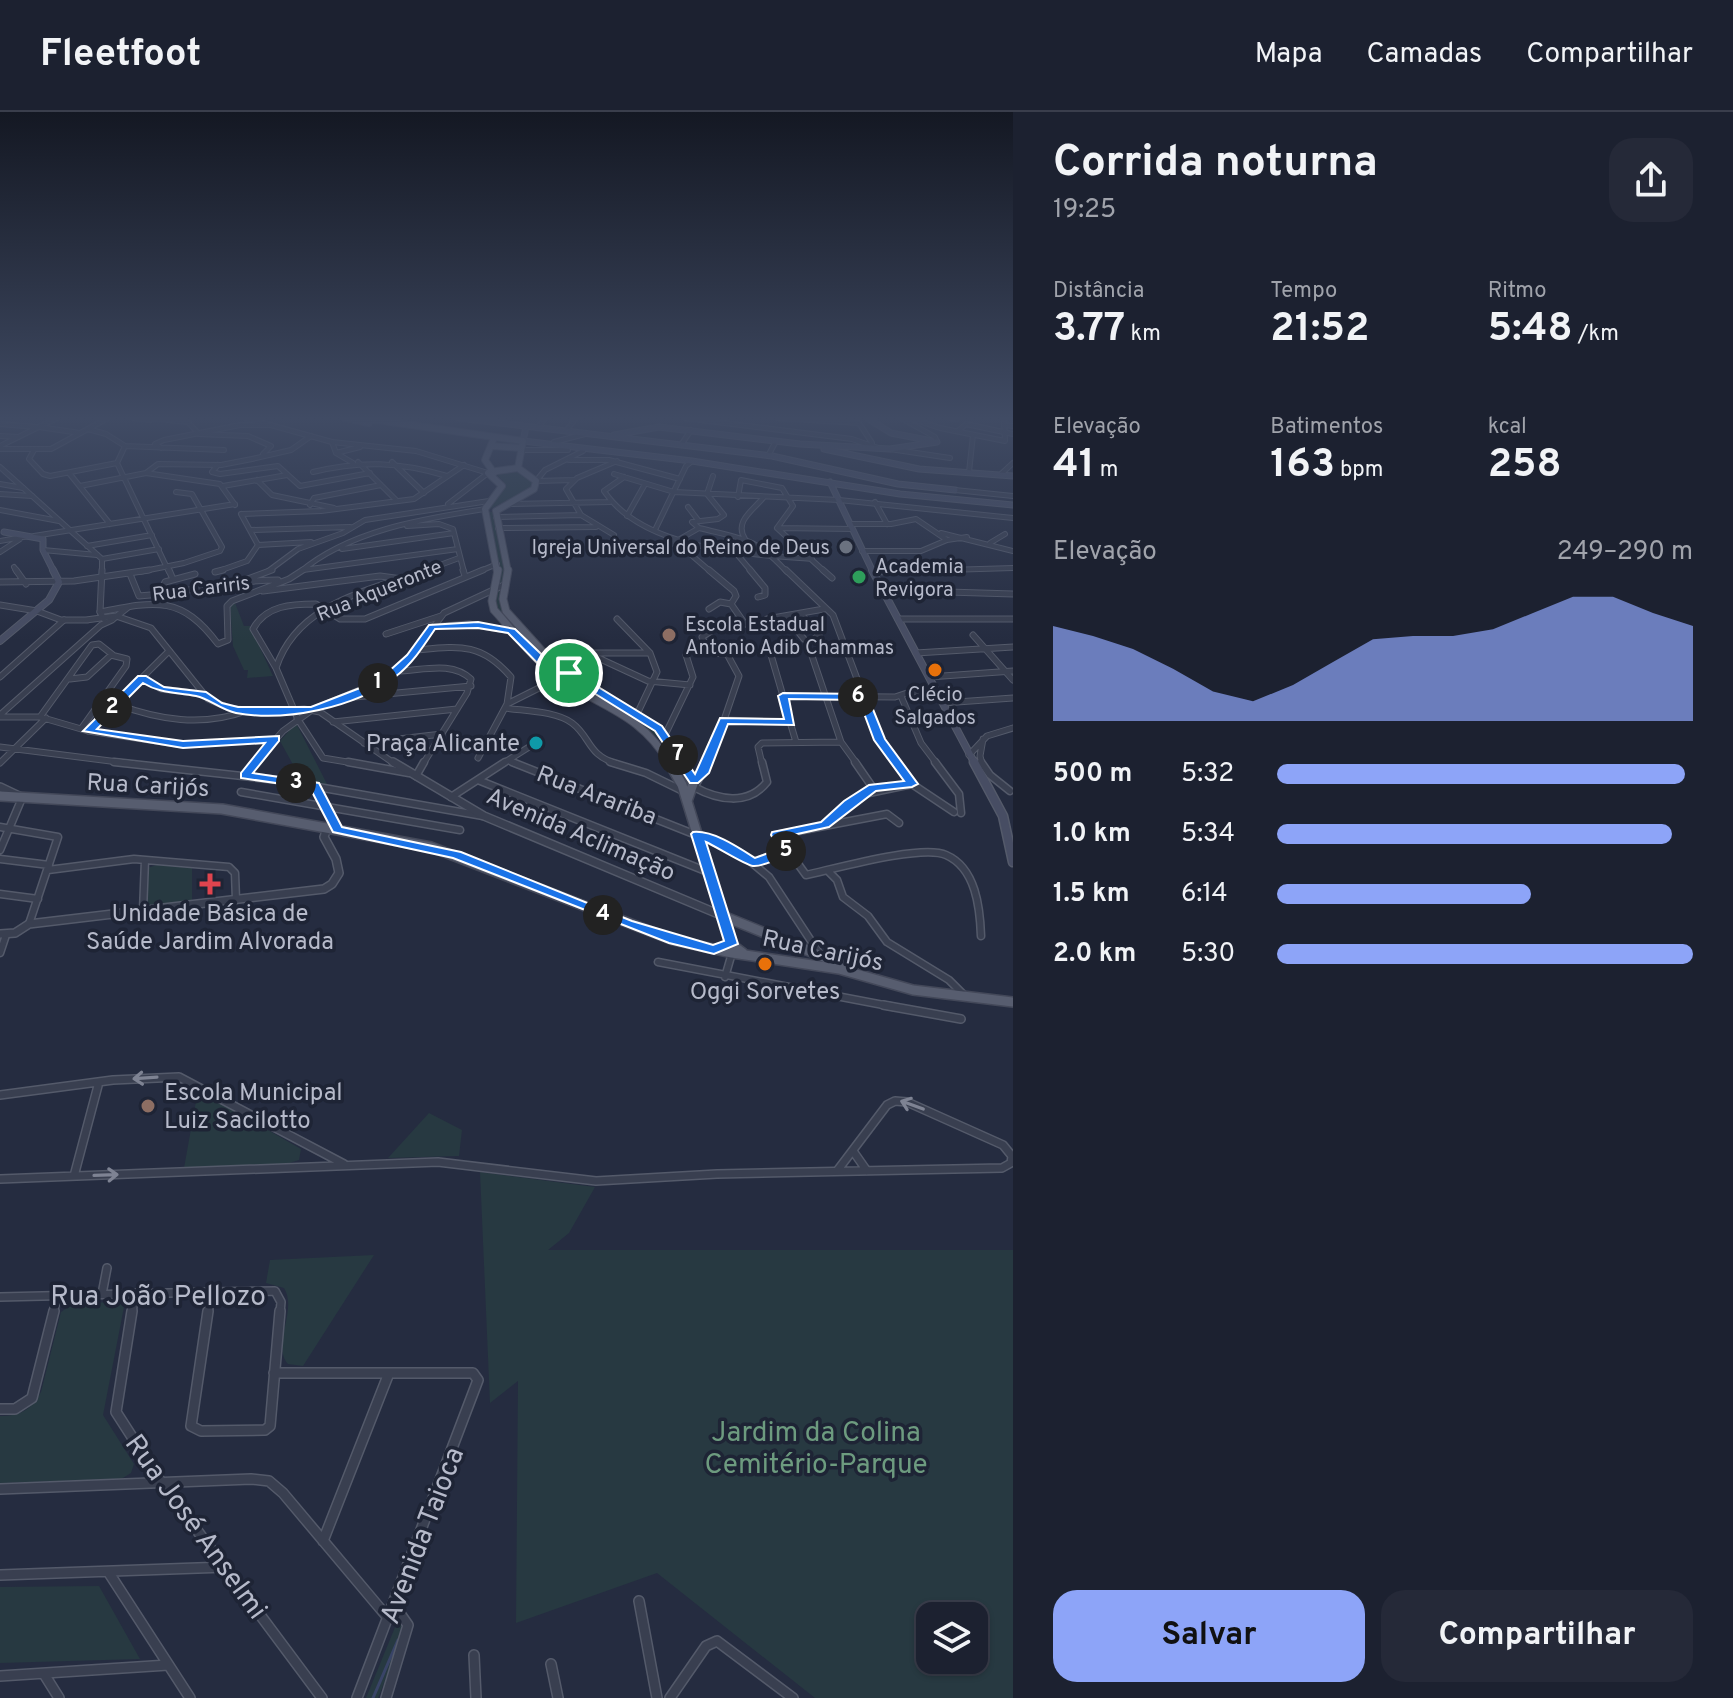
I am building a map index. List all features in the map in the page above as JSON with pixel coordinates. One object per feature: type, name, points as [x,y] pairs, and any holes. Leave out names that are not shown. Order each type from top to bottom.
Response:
[{"type":"main road","points":[[498,492],[485,510],[496,561],[494,610],[544,665],[637,713],[665,735],[688,788],[697,834],[732,948]]},
{"type":"main road","points":[[485,510],[498,511],[529,492]]},
{"type":"main road","points":[[835,492],[862,551],[1003,816],[1013,862]]},
{"type":"main road","points":[[879,492],[1013,506]]},
{"type":"main road","points":[[900,492],[1013,506]]},
{"type":"main road","points":[[498,511],[498,528],[507,561],[496,587],[504,607],[565,675],[628,717],[657,741],[688,788]]},
{"type":"main road","points":[[2,532],[18,540],[32,537]]},
{"type":"main road","points":[[2,532],[41,538],[43,548]]},
{"type":"main road","points":[[0,641],[37,611],[59,585],[58,575],[43,548],[32,537]]},
{"type":"main road","points":[[496,561],[507,561]]},
{"type":"main road","name":"Rua Carijós","points":[[0,796],[209,808],[332,828],[457,855],[673,940],[714,949],[732,948],[748,955],[871,977],[904,989],[1013,1002]]},
{"type":"main road","name":"Avenida Aclimação","points":[[723,916],[871,977]]},
{"type":"main road","points":[[809,964],[817,954]]},
{"type":"street","points":[[0,716],[102,615],[99,557],[28,492]]},
{"type":"street","points":[[85,492],[110,524]]},
{"type":"street","points":[[132,492],[172,577]]},
{"type":"street","points":[[0,582],[59,585],[102,579],[167,567],[221,550],[192,494],[176,492]]},
{"type":"street","points":[[215,572],[245,561],[255,554],[258,545],[227,492]]},
{"type":"street","points":[[266,492],[337,509]]},
{"type":"street","points":[[306,511],[314,498],[345,492]]},
{"type":"street","points":[[388,492],[396,500]]},
{"type":"street","points":[[445,506],[462,492]]},
{"type":"street","points":[[568,492],[581,515],[614,535]]},
{"type":"street","points":[[605,492],[627,516],[678,541],[735,552],[812,559]]},
{"type":"street","points":[[627,516],[640,492]]},
{"type":"street","points":[[674,492],[875,502],[1013,520]]},
{"type":"street","points":[[655,530],[674,492]]},
{"type":"street","points":[[738,492],[738,497]]},
{"type":"street","points":[[777,528],[793,510],[784,492]]},
{"type":"street","points":[[974,492],[1013,496]]},
{"type":"street","points":[[241,514],[337,509],[414,499],[424,493]]},
{"type":"street","points":[[0,494],[32,496]]},
{"type":"street","points":[[708,495],[724,515],[692,524],[765,548],[833,615],[879,740],[912,784],[957,812],[962,806],[955,785],[925,750],[901,696]]},
{"type":"street","points":[[519,498],[519,502],[526,503],[611,502]]},
{"type":"street","points":[[745,539],[740,531],[741,523],[763,498]]},
{"type":"street","points":[[245,580],[274,569],[298,549],[343,533],[372,518],[489,501]]},
{"type":"street","points":[[875,502],[887,524]]},
{"type":"street","points":[[498,511],[526,503]]},
{"type":"street","points":[[41,538],[235,504]]},
{"type":"street","points":[[688,507],[698,520]]},
{"type":"street","points":[[0,510],[59,521]]},
{"type":"street","points":[[1,606],[37,611],[64,620],[86,620],[127,608],[160,606],[190,612],[218,644],[228,640],[226,611],[230,602],[286,580],[314,559],[410,522],[485,510]]},
{"type":"street","points":[[498,511],[541,516],[581,515]]},
{"type":"street","points":[[541,516],[542,528]]},
{"type":"street","points":[[777,528],[887,524],[916,519],[941,533],[947,540]]},
{"type":"street","points":[[410,522],[447,526],[454,533],[465,576]]},
{"type":"street","points":[[394,527],[424,524]]},
{"type":"street","points":[[251,530],[350,527]]},
{"type":"street","points":[[498,528],[600,527]]},
{"type":"street","points":[[666,547],[699,528]]},
{"type":"street","points":[[777,528],[781,535],[832,578]]},
{"type":"street","points":[[334,550],[454,533]]},
{"type":"street","points":[[941,533],[967,537],[1013,551]]},
{"type":"street","points":[[990,543],[1005,534]]},
{"type":"street","points":[[32,537],[52,535]]},
{"type":"street","points":[[87,546],[152,535]]},
{"type":"street","points":[[862,551],[921,551],[947,540],[967,537]]},
{"type":"street","points":[[0,541],[18,540]]},
{"type":"street","points":[[0,552],[18,540]]},
{"type":"street","points":[[258,545],[317,541]]},
{"type":"street","points":[[678,541],[734,591],[736,596],[731,604]]},
{"type":"street","points":[[293,543],[298,545],[298,549]]},
{"type":"street","points":[[43,548],[99,557],[159,549]]},
{"type":"street","points":[[301,570],[458,549]]},
{"type":"street","points":[[735,552],[765,588],[765,595],[758,597]]},
{"type":"street","name":"Rua Aqueronte","points":[[276,668],[283,646],[291,634],[324,607],[459,558]]},
{"type":"street","points":[[396,671],[457,669],[471,676],[471,686],[414,775],[323,758],[253,629],[265,614],[285,607],[316,604],[340,619],[362,620],[496,561]]},
{"type":"street","points":[[14,567],[26,584]]},
{"type":"street","points":[[873,572],[1013,568]]},
{"type":"street","name":"Rua Cariris","points":[[130,574],[139,596],[245,580],[286,580]]},
{"type":"street","points":[[159,594],[165,582],[195,574]]},
{"type":"street","points":[[257,592],[380,576],[402,579]]},
{"type":"street","points":[[102,615],[156,631],[203,694],[219,705],[246,711],[297,714],[369,688],[396,671],[416,650],[436,621],[459,603],[496,587]]},
{"type":"street","points":[[883,590],[1013,594]]},
{"type":"street","points":[[709,609],[720,602],[731,604],[745,624],[796,629],[804,639]]},
{"type":"street","points":[[114,618],[127,608]]},
{"type":"street","points":[[767,619],[824,609]]},
{"type":"street","points":[[801,614],[819,635],[815,638]]},
{"type":"street","points":[[617,619],[650,653],[657,672],[637,713],[628,717]]},
{"type":"street","points":[[898,619],[1013,619]]},
{"type":"street","points":[[0,677],[64,620]]},
{"type":"street","points":[[436,621],[389,636],[386,634],[436,621],[512,631]]},
{"type":"street","points":[[688,788],[703,773],[739,679],[727,654],[709,653],[702,637],[716,628],[711,625]]},
{"type":"street","points":[[973,635],[1010,671],[1013,680]]},
{"type":"street","points":[[0,763],[43,718],[92,645],[97,644],[113,655],[127,658],[126,666],[81,729]]},
{"type":"street","points":[[416,650],[464,646],[482,649],[511,677],[506,706],[478,758]]},
{"type":"street","points":[[916,653],[1013,647]]},
{"type":"street","points":[[650,653],[584,652],[654,682],[690,685]]},
{"type":"street","points":[[88,731],[163,657],[171,653]]},
{"type":"street","points":[[811,653],[841,742],[873,788]]},
{"type":"street","points":[[70,679],[87,677],[113,655]]},
{"type":"street","points":[[665,735],[693,674],[686,655]]},
{"type":"street","points":[[771,655],[796,742]]},
{"type":"street","points":[[929,677],[1010,671]]},
{"type":"street","points":[[506,706],[565,675]]},
{"type":"street","points":[[142,678],[161,689],[203,694]]},
{"type":"street","points":[[344,698],[471,686]]},
{"type":"street","points":[[783,696],[901,696],[910,692],[936,691]]},
{"type":"street","points":[[943,703],[1013,698]]},
{"type":"street","points":[[116,704],[142,714],[197,721],[229,718],[246,711]]},
{"type":"street","points":[[506,706],[565,718],[576,725],[600,757],[723,799],[745,797],[761,790],[767,782],[759,745],[770,741],[841,742]]},
{"type":"street","points":[[332,722],[457,709]]},
{"type":"street","name":"Avenida Aclimação","points":[[309,711],[332,722],[484,816],[723,916]]},
{"type":"street","points":[[245,776],[297,714]]},
{"type":"street","points":[[0,716],[43,718],[88,731],[183,745],[275,739]]},
{"type":"street","points":[[724,720],[790,722]]},
{"type":"street","points":[[969,755],[983,739],[1013,728]]},
{"type":"street","points":[[364,743],[442,734]]},
{"type":"street","points":[[983,739],[979,750],[982,766],[1011,791]]},
{"type":"street","points":[[451,797],[537,742]]},
{"type":"street","points":[[0,747],[124,766],[245,776],[484,816]]},
{"type":"street","name":"Rua Arariba","points":[[509,761],[731,848],[769,877],[817,954]]},
{"type":"street","points":[[390,770],[402,768]]},
{"type":"street","points":[[979,773],[1011,791]]},
{"type":"street","points":[[478,780],[708,872]]},
{"type":"street","points":[[825,824],[848,803],[873,788],[912,784]]},
{"type":"street","points":[[29,924],[324,889],[335,884],[339,867],[324,837],[332,828],[328,807],[315,786]]},
{"type":"street","name":"Rua Carijós","points":[[0,787],[22,798]]},
{"type":"street","name":"Rua Carijós","points":[[241,792],[460,830]]},
{"type":"street","points":[[0,850],[22,798]]},
{"type":"street","points":[[456,812],[468,807]]},
{"type":"street","points":[[899,823],[894,816],[887,814],[777,835],[802,873],[828,871],[918,852],[945,854],[979,898],[981,936]]},
{"type":"street","points":[[0,827],[56,835],[58,841],[29,924],[21,931],[3,934],[0,953]]},
{"type":"street","points":[[753,862],[786,851]]},
{"type":"street","points":[[0,859],[48,868],[145,860],[232,869],[236,900]]},
{"type":"street","points":[[143,911],[145,860]]},
{"type":"street","points":[[828,871],[837,880],[843,897],[868,916],[887,942],[949,980],[966,998]]},
{"type":"street","points":[[0,894],[38,899]]},
{"type":"street","points":[[725,977],[732,948]]},
{"type":"street","points":[[658,962],[961,1019]]},
{"type":"street","points":[[0,1095],[99,1082],[172,1076],[185,1078],[347,1165]]},
{"type":"street","points":[[74,1176],[99,1082]]},
{"type":"street","points":[[0,1179],[450,1162],[579,1181],[1002,1168],[1012,1160],[1010,1151],[1003,1145],[900,1101],[887,1105],[837,1171]]},
{"type":"street","points":[[309,1165],[307,1158],[316,1151]]},
{"type":"street","points":[[853,1151],[867,1171]]},
{"type":"street","points":[[322,1166],[327,1155]]},
{"type":"street","points":[[663,1177],[666,1188]]},
{"type":"street","points":[[102,1294],[107,1268]]},
{"type":"street","name":"Rua João Pellozo","points":[[0,1297],[211,1291],[271,1290],[279,1294],[281,1302],[270,1426],[265,1430],[195,1429],[190,1420],[211,1291]]},
{"type":"street","name":"Rua José Anselmi","points":[[135,1293],[116,1412],[161,1482],[322,1698]]},
{"type":"street","points":[[0,1409],[15,1409],[32,1398],[58,1295]]},
{"type":"street","points":[[274,1373],[389,1373],[323,1541]]},
{"type":"street","name":"Avenida Taioca","points":[[357,1698],[478,1385],[473,1373],[389,1373]]},
{"type":"street","points":[[0,1489],[269,1481],[283,1493],[389,1619]]},
{"type":"street","points":[[0,1575],[226,1567]]},
{"type":"street","points":[[109,1573],[190,1698]]},
{"type":"street","points":[[639,1601],[656,1692],[669,1698],[706,1646],[717,1641],[793,1698]]},
{"type":"street","points":[[386,1698],[408,1625],[394,1605]]},
{"type":"street","points":[[474,1655],[476,1698]]},
{"type":"street","points":[[551,1664],[558,1698]]},
{"type":"street","points":[[0,1676],[168,1665]]},
{"type":"street","points":[[44,1674],[59,1698]]},
{"type":"green space","points":[[500,492],[524,492],[488,510],[489,504]]},
{"type":"green space","points":[[487,512],[493,512],[506,569],[502,608],[550,662],[656,729],[689,782],[683,781],[660,740],[551,669],[495,606],[500,568]]},
{"type":"green space","points":[[235,603],[244,626],[250,626],[273,676],[247,678],[248,670],[244,670],[233,646],[230,606]]},
{"type":"green space","points":[[296,723],[328,786],[302,781],[280,741]]},
{"type":"green space","points":[[157,865],[192,868],[192,902],[144,905],[147,868]]},
{"type":"green space","points":[[198,1090],[301,1149],[299,1160],[286,1164],[184,1168]]},
{"type":"green space","points":[[429,1113],[462,1130],[459,1156],[388,1158]]},
{"type":"green space","name":"Jardim da Colina Cemitério-Parque","points":[[480,1172],[595,1187],[569,1233],[548,1250],[1013,1250],[1013,1698],[815,1698],[657,1573],[516,1623],[518,1381],[490,1403]]},
{"type":"green space","points":[[374,1255],[303,1366],[288,1364],[282,1347],[287,1297],[284,1288],[266,1283],[270,1260]]},
{"type":"green space","points":[[118,1302],[124,1307],[103,1415],[134,1464],[131,1473],[121,1479],[0,1483],[0,1416],[25,1411],[41,1392],[61,1312],[74,1303]]},
{"type":"green space","points":[[99,1586],[140,1659],[0,1663],[0,1587]]},
{"type":"green space","points":[[398,1620],[402,1622],[398,1641],[382,1689],[378,1698],[366,1698]]},
{"type":"waterway","points":[[373,1698],[398,1640]]},
{"type":"place","name":"Igreja Universal do Reino de Deus","points":[[846,547]]},
{"type":"place","name":"Academia Revigora","points":[[859,577]]},
{"type":"place","name":"Escola Estadual Antonio Adib Chammas","points":[[669,635]]},
{"type":"place","name":"Clécio Salgados","points":[[935,670]]},
{"type":"place","name":"Praça Alicante","points":[[536,743]]},
{"type":"place","name":"Unidade Básica de Saúde Jardim Alvorada","points":[[210,884]]},
{"type":"place","name":"Oggi Sorvetes","points":[[765,964]]},
{"type":"place","name":"Escola Municipal Luiz Sacilotto","points":[[148,1106]]},
{"type":"route","points":[[462,624],[512,631],[549,670],[560,677],[569,673],[650,721],[668,739],[694,781],[703,773],[724,720],[790,722],[783,696],[863,697],[879,740],[912,784],[873,788],[848,803],[825,824],[777,835],[786,851],[753,862],[731,848],[697,834],[731,944],[714,949],[673,940],[627,924],[457,855],[338,829],[315,786],[245,776],[275,739],[183,745],[88,731],[142,678],[161,689],[203,694],[212,702],[238,710],[312,710],[369,688],[391,675],[411,657],[432,627],[462,624]]}]
